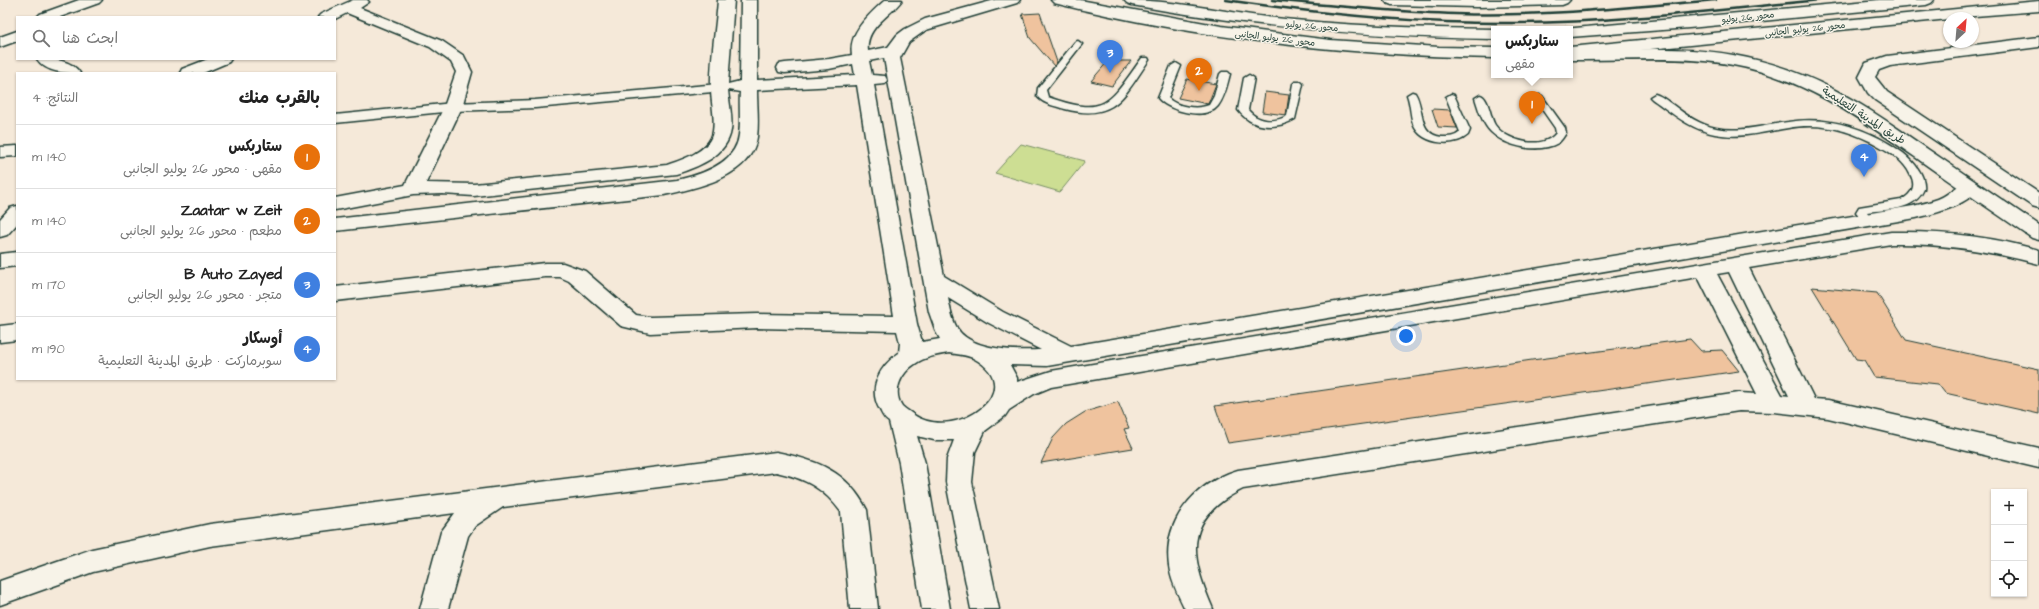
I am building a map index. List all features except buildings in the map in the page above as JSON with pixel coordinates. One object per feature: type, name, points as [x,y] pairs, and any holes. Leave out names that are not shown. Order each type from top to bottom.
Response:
[{"type":"main road","points":[[48,16],[94,0]]},
{"type":"main road","points":[[328,16],[366,0]]},
{"type":"main road","points":[[344,203],[384,193],[413,189],[442,188],[474,190],[669,170],[691,163],[708,152],[719,141],[722,129],[720,80],[726,0]]},
{"type":"main road","points":[[338,224],[664,189],[700,182],[722,171],[737,158],[745,148],[748,137],[749,0]]},
{"type":"main road","points":[[894,0],[866,27],[860,42],[861,57],[910,343],[910,354]]},
{"type":"main road","points":[[1002,403],[1006,392],[1006,380],[1002,370],[994,360],[973,349],[947,332],[942,322],[892,58],[894,51],[908,34],[924,24],[1012,0]]},
{"type":"main road","name":"محور 26 يوليو الجانبى","points":[[1060,0],[1133,16],[1235,33],[1386,49],[1491,53]]},
{"type":"main road","name":"محور 26 يوليو","points":[[1132,0],[1236,18],[1309,26],[1392,31],[1491,34]]},
{"type":"main road","points":[[1392,0],[1477,2],[1562,0]]},
{"type":"main road","name":"محور 26 يوليو","points":[[1573,32],[1689,23],[1926,0]]},
{"type":"main road","name":"محور 26 يوليو الجانبى","points":[[1573,52],[2039,6]]},
{"type":"main road","points":[[348,8],[436,44],[458,59],[464,72],[453,107],[413,189]]},
{"type":"main road","points":[[0,26],[16,24]]},
{"type":"main road","points":[[2039,42],[1887,61],[1872,67],[1867,77],[1874,89],[1881,96],[2039,202]]},
{"type":"main road","points":[[720,80],[749,78],[894,51]]},
{"type":"main road","name":"طريق المدينة التعليمية","points":[[1573,55],[1705,56],[1735,60],[1778,70],[1813,83],[1844,99],[2039,234]]},
{"type":"main road","points":[[47,60],[70,72]]},
{"type":"main road","points":[[190,72],[220,60]]},
{"type":"main road","points":[[749,78],[817,81],[895,79]]},
{"type":"main road","points":[[976,425],[950,431],[936,431],[910,424],[900,418],[892,410],[887,400],[885,390],[887,379],[892,370],[910,354],[935,346],[973,349],[1004,358],[1025,359],[1068,354],[1868,220],[1932,208],[1957,197],[1970,187],[2008,182]]},
{"type":"main road","points":[[469,211],[464,205],[464,199],[474,190]]},
{"type":"main road","points":[[338,224],[356,210],[344,203]]},
{"type":"main road","points":[[0,232],[16,213]]},
{"type":"main road","points":[[0,232],[16,230]]},
{"type":"main road","points":[[1802,231],[1826,249]]},
{"type":"main road","points":[[985,609],[959,482],[958,466],[961,451],[967,437],[976,425],[996,411],[1002,403],[1017,392],[1033,384],[1051,379],[1891,238],[1925,236],[1977,242],[2039,257]]},
{"type":"main road","points":[[0,261],[16,259]]},
{"type":"main road","points":[[1736,264],[1806,406]]},
{"type":"main road","points":[[1704,269],[1774,403]]},
{"type":"main road","points":[[336,294],[545,270],[563,270],[577,276],[617,312],[629,320],[650,325],[757,321],[906,324]]},
{"type":"main road","points":[[933,279],[995,317],[1068,354]]},
{"type":"main road","points":[[0,334],[16,332]]},
{"type":"main road","points":[[1199,609],[1184,571],[1182,543],[1185,530],[1191,516],[1199,504],[1224,486],[1238,480],[1723,404],[1774,403],[1806,406],[1850,414],[2039,458]]},
{"type":"main road","points":[[900,418],[912,463],[936,609]]},
{"type":"main road","points":[[0,593],[92,561],[210,535],[432,505],[776,462],[801,467],[823,478],[841,492],[854,510],[864,609]]},
{"type":"main road","points":[[434,609],[455,532],[471,514],[497,497]]},
{"type":"main road","points":[[432,505],[444,511],[452,520],[455,532]]},
{"type":"street","points":[[336,119],[453,107],[535,104],[720,80]]},
{"type":"street","points":[[0,152],[16,151]]},
{"type":"lane","points":[[1078,44],[1041,90],[1042,96],[1045,99],[1088,109],[1103,108],[1112,102],[1145,60]]},
{"type":"lane","points":[[1176,66],[1163,98],[1167,104],[1177,107],[1201,110],[1211,108],[1216,103],[1225,74]]},
{"type":"lane","points":[[1249,78],[1243,110],[1251,118],[1266,123],[1282,122],[1292,117],[1298,84]]},
{"type":"lane","points":[[1412,95],[1420,128],[1428,134],[1447,140],[1463,136],[1466,130],[1451,97]]},
{"type":"lane","points":[[1655,97],[1694,124],[1713,131],[1740,132],[1813,123],[1845,128],[1876,140],[1910,165],[1917,177],[1919,188],[1916,195],[1899,204],[1863,209],[1861,212],[1862,216],[1868,220]]},
{"type":"lane","points":[[1480,98],[1489,124],[1496,132],[1510,140],[1536,145],[1556,140],[1561,133],[1560,128],[1539,98]]},
{"type":"green space","points":[[1021,144],[1085,161],[1060,192],[995,173]]},
{"type":"railway","points":[[1226,0],[1333,14],[1404,20],[1476,23],[1589,21],[1704,12],[1819,0]]},
{"type":"railway","points":[[1272,0],[1341,7],[1489,15],[1586,11],[1716,0]]},
{"type":"place","name":"B Auto Zayed","points":[[1110,73]]},
{"type":"place","name":"Zaatar w Zeit","points":[[1199,91]]},
{"type":"place","name":"ستاربكس","points":[[1532,124]]},
{"type":"place","name":"أوسكار","points":[[1864,177]]}]
